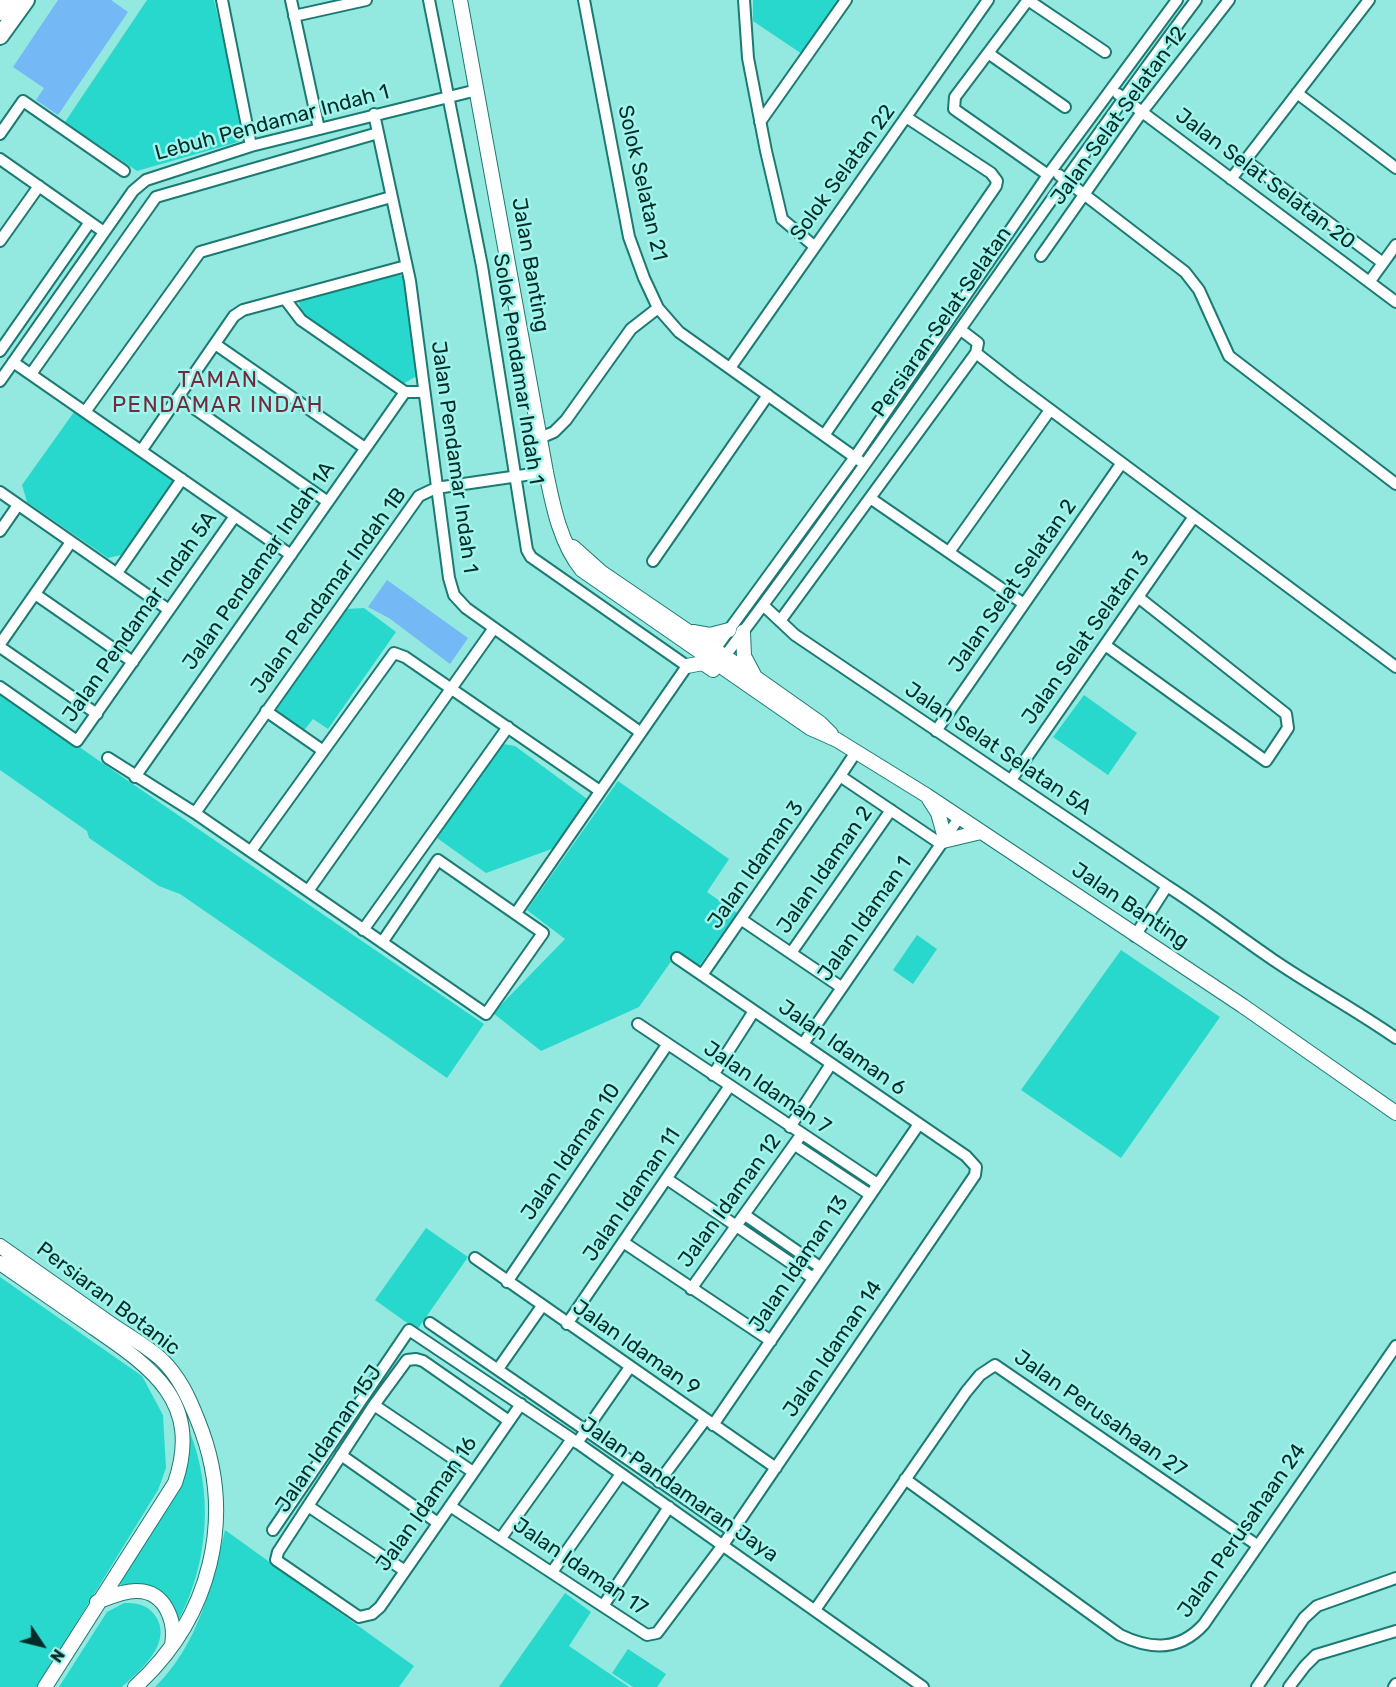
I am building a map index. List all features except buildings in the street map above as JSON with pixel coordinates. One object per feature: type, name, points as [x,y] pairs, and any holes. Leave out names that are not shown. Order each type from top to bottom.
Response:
[{"type":"main road","points":[[3,24],[8,0]]},
{"type":"main road","points":[[3,24],[27,0]]},
{"type":"main road","name":"Jalan Banting","points":[[460,0],[546,472],[568,551],[588,575],[752,682],[814,731],[837,740],[926,795],[1243,1006],[1396,1113]]},
{"type":"main road","name":"Jalan Banting","points":[[563,535],[600,572],[682,628],[716,658]]},
{"type":"main road","points":[[682,628],[710,636],[736,631],[752,682],[728,680],[703,663],[687,666]]},
{"type":"main road","points":[[926,795],[938,813],[943,841],[981,832]]},
{"type":"main road","name":"Persiaran Botanic","points":[[0,1246],[160,1359],[186,1391],[212,1458],[217,1506],[214,1538],[199,1600],[189,1623],[171,1651],[135,1687]]},
{"type":"main road","name":"Persiaran Botanic","points":[[0,1263],[138,1358],[159,1378],[180,1413],[184,1448],[176,1483],[97,1602],[45,1687]]},
{"type":"main road","points":[[97,1602],[137,1591],[153,1596],[160,1601],[172,1618],[174,1632],[171,1651]]},
{"type":"street","points":[[222,0],[251,146]]},
{"type":"street","points":[[291,0],[319,129]]},
{"type":"street","points":[[294,16],[363,0]]},
{"type":"street","name":"Solok Pendamar Indah 1","points":[[429,0],[482,266],[527,550],[531,557],[687,666]]},
{"type":"street","name":"Solok Selatan 21","points":[[584,0],[630,237],[644,278],[658,308],[679,332],[825,434],[865,465]]},
{"type":"street","points":[[744,0],[748,58],[760,122],[783,219],[814,246]]},
{"type":"street","points":[[760,122],[846,0]]},
{"type":"street","name":"Solok Selatan 22","points":[[730,368],[988,0]]},
{"type":"street","points":[[1048,175],[954,110],[955,97],[1028,0],[1105,52]]},
{"type":"street","name":"Persiaran Selat Selatan","points":[[716,658],[1048,175],[1177,0]]},
{"type":"street","name":"Persiaran Selat Selatan","points":[[736,631],[763,605],[961,330],[1123,98],[1196,0]]},
{"type":"street","name":"Jalan Selat Selatan 12","points":[[1041,256],[1142,112],[1229,0]]},
{"type":"street","points":[[1231,179],[1369,0]]},
{"type":"street","points":[[988,53],[1065,107]]},
{"type":"street","name":"Jalan Selat Selatan 20","points":[[1110,88],[1396,302]]},
{"type":"street","name":"Lebuh Pendamar Indah 1","points":[[0,381],[133,191],[146,180],[251,146],[448,95],[477,90]]},
{"type":"street","points":[[1297,93],[1396,168]]},
{"type":"street","points":[[0,134],[23,101],[124,171]]},
{"type":"street","name":"Jalan Pendamar Indah 1","points":[[374,114],[406,266],[449,578],[454,595],[466,608],[640,732]]},
{"type":"street","points":[[825,434],[996,186],[997,181],[991,173],[906,117]]},
{"type":"street","points":[[31,374],[156,198],[378,133]]},
{"type":"street","points":[[0,159],[104,232]]},
{"type":"street","points":[[1245,160],[1383,263]]},
{"type":"street","points":[[1029,203],[1039,197],[1053,177],[1060,175],[1066,178],[1185,272],[1199,290],[1229,356],[1396,484]]},
{"type":"street","points":[[0,241],[39,186]]},
{"type":"street","points":[[85,412],[200,252],[391,197]]},
{"type":"street","points":[[0,351],[90,222]]},
{"type":"street","points":[[1370,281],[1396,245]]},
{"type":"street","points":[[141,451],[234,316],[243,310],[406,266]]},
{"type":"street","points":[[285,299],[301,320],[405,392],[423,392]]},
{"type":"street","points":[[540,438],[554,432],[566,420],[631,329],[658,308]]},
{"type":"street","points":[[780,621],[976,353],[978,343],[961,330]]},
{"type":"street","points":[[215,344],[365,448]]},
{"type":"street","points":[[976,353],[1193,518],[1396,667]]},
{"type":"street","points":[[13,362],[291,555]]},
{"type":"street","name":"Jalan Pendamar Indah 1A","points":[[135,777],[405,392]]},
{"type":"street","points":[[653,561],[768,395]]},
{"type":"street","points":[[178,398],[328,502]]},
{"type":"street","points":[[949,552],[1050,410]]},
{"type":"street","name":"Jalan Selat Selatan 2","points":[[936,731],[1121,464]]},
{"type":"street","name":"Jalan Pendamar Indah 1B","points":[[195,813],[419,496],[436,488],[546,472]]},
{"type":"street","points":[[117,573],[182,479]]},
{"type":"street","points":[[0,492],[169,610]]},
{"type":"street","points":[[870,498],[1024,604]]},
{"type":"street","points":[[0,531],[18,505]]},
{"type":"street","name":"Jalan Pendamar Indah 5A","points":[[0,687],[77,741],[235,516]]},
{"type":"street","name":"Jalan Selat Selatan 3","points":[[1011,780],[1193,518]]},
{"type":"street","points":[[71,542],[0,645],[97,714]]},
{"type":"street","points":[[35,594],[133,662]]},
{"type":"street","points":[[1105,645],[1266,761],[1288,728],[1286,714],[1138,597]]},
{"type":"street","name":"Jalan Selat Selatan 5A","points":[[763,605],[795,635],[1218,919],[1273,960],[1345,1003],[1396,1038]]},
{"type":"street","points":[[308,891],[494,628]]},
{"type":"street","points":[[252,851],[393,653],[405,657],[600,791]]},
{"type":"street","points":[[516,913],[687,666]]},
{"type":"street","points":[[266,711],[322,750]]},
{"type":"street","points":[[363,930],[508,727]]},
{"type":"street","name":"Jalan Idaman 3","points":[[702,975],[856,752]]},
{"type":"street","points":[[108,758],[252,851],[486,1014],[543,933],[438,860],[383,941]]},
{"type":"street","points":[[840,776],[943,841]]},
{"type":"street","name":"Jalan Idaman 2","points":[[791,953],[891,810]]},
{"type":"street","name":"Jalan Idaman 1","points":[[803,1044],[959,818]]},
{"type":"street","points":[[1135,936],[1167,886]]},
{"type":"street","points":[[742,920],[841,987]]},
{"type":"street","name":"Jalan Idaman 6","points":[[678,958],[973,1161],[976,1167],[975,1175]]},
{"type":"street","points":[[712,1075],[754,1011]]},
{"type":"street","name":"Jalan Idaman 7","points":[[638,1024],[790,1127],[798,1140],[869,1194]]},
{"type":"street","name":"Jalan Idaman 10","points":[[507,1282],[668,1044]]},
{"type":"street","points":[[790,1127],[831,1064]]},
{"type":"street","name":"Jalan Idaman 11","points":[[567,1324],[729,1087]]},
{"type":"street","name":"Jalan Idaman 13","points":[[659,1482],[709,1422],[771,1341],[876,1183],[919,1124]]},
{"type":"street","name":"Jalan Idaman 7","points":[[798,1140],[876,1183]]},
{"type":"street","name":"Jalan Idaman 12","points":[[692,1289],[798,1140]]},
{"type":"street","name":"Jalan Idaman 14","points":[[723,1545],[975,1175]]},
{"type":"street","points":[[667,1179],[813,1278]]},
{"type":"street","points":[[745,1215],[820,1267]]},
{"type":"street","points":[[623,1242],[771,1341]]},
{"type":"street","name":"Jalan Idaman 9","points":[[475,1258],[776,1468]]},
{"type":"street","points":[[498,1369],[542,1306]]},
{"type":"street","name":"Jalan Pandamaran Jaya","points":[[430,1323],[587,1429],[732,1532]]},
{"type":"street","name":"Jalan Pandamaran Jaya","points":[[273,1530],[409,1330],[575,1441],[922,1687]]},
{"type":"street","name":"Jalan Perusahaan 24","points":[[905,1479],[1120,1635],[1145,1645],[1171,1645],[1182,1642],[1196,1632],[1396,1346]]},
{"type":"street","name":"Jalan Idaman 15J","points":[[359,1617],[276,1560],[278,1552],[403,1364],[416,1359],[509,1421]]},
{"type":"street","name":"Jalan Perusahaan 27","points":[[815,1610],[966,1392],[981,1375],[995,1365],[1257,1545]]},
{"type":"street","points":[[501,1538],[575,1441],[587,1429],[630,1367]]},
{"type":"street","name":"Jalan Idaman 16","points":[[359,1617],[376,1611],[521,1404]]},
{"type":"street","points":[[374,1405],[473,1472]]},
{"type":"street","points":[[341,1455],[438,1523]]},
{"type":"street","points":[[552,1572],[621,1474]]},
{"type":"street","points":[[308,1506],[405,1571]]},
{"type":"street","name":"Jalan Idaman 17","points":[[450,1506],[647,1635],[657,1633],[723,1545]]},
{"type":"street","points":[[603,1606],[669,1507]]},
{"type":"street","points":[[1257,1687],[1300,1624],[1317,1606],[1396,1578]]},
{"type":"street","points":[[1289,1687],[1316,1655],[1396,1631]]},
{"type":"shaded area","points":[[58,0],[111,0],[128,12],[58,115],[36,100],[44,88],[13,67]]},
{"type":"shaded area","points":[[147,0],[214,0],[245,132],[238,142],[137,171],[65,122]]},
{"type":"shaded area","points":[[753,0],[839,0],[802,54],[753,21]]},
{"type":"shaded area","points":[[396,273],[407,279],[420,374],[403,384],[300,312],[299,299]]},
{"type":"shaded area","points":[[74,412],[82,414],[173,481],[121,555],[108,558],[27,502],[22,485]]},
{"type":"shaded area","points":[[387,580],[468,638],[450,664],[389,618],[368,607]]},
{"type":"shaded area","points":[[364,608],[396,632],[328,729],[313,719],[302,733],[274,713],[347,609]]},
{"type":"shaded area","points":[[0,692],[484,1024],[447,1078],[180,894],[159,886],[89,838],[87,831],[0,770]]},
{"type":"shaded area","points":[[1084,695],[1137,733],[1108,775],[1053,737]]},
{"type":"shaded area","points":[[503,744],[515,746],[590,801],[557,847],[486,873],[437,838]]},
{"type":"shaded area","points":[[618,781],[729,859],[707,892],[737,913],[699,966],[677,953],[639,1007],[541,1051],[493,1013],[565,939],[527,910]]},
{"type":"shaded area","points":[[917,935],[937,949],[913,984],[893,970]]},
{"type":"shaded area","points":[[1121,950],[1220,1017],[1121,1158],[1021,1090]]},
{"type":"shaded area","points":[[426,1228],[468,1257],[417,1330],[375,1300]]},
{"type":"shaded area","points":[[0,1277],[142,1376],[163,1415],[166,1468],[158,1490],[37,1687],[0,1687]]},
{"type":"shaded area","points":[[189,1430],[202,1477],[205,1502],[204,1527],[202,1551],[196,1575],[178,1621],[168,1604],[117,1583],[180,1488],[189,1460]]},
{"type":"shaded area","points":[[225,1530],[414,1666],[399,1687],[155,1687],[170,1670],[193,1634],[215,1572]]},
{"type":"shaded area","points":[[565,1593],[591,1612],[569,1646],[629,1687],[499,1687]]},
{"type":"shaded area","points":[[124,1603],[148,1608],[159,1624],[161,1634],[158,1644],[146,1664],[122,1687],[59,1687],[107,1612]]},
{"type":"shaded area","points":[[628,1649],[666,1674],[657,1687],[633,1687],[612,1673]]},
{"type":"district","name":"TAMAN PENDAMAR INDAH","points":[[218,394]]}]
